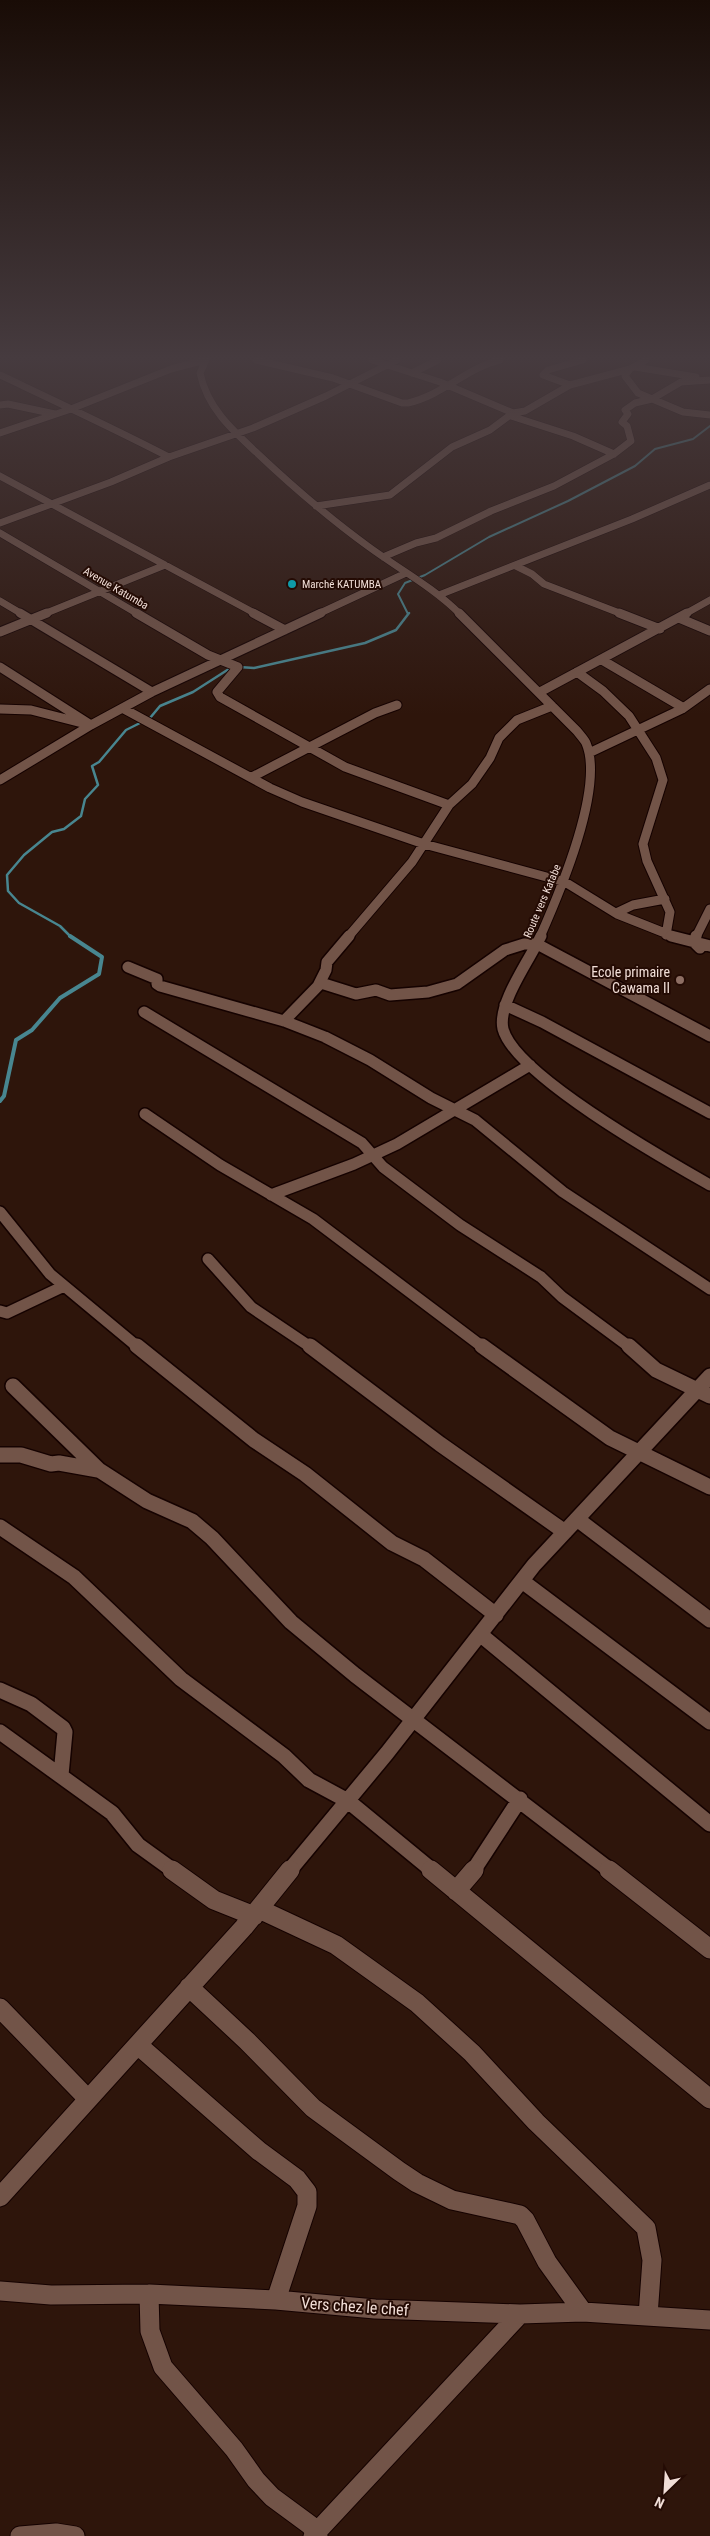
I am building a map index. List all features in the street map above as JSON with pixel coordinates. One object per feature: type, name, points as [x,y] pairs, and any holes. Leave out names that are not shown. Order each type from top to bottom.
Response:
[{"type":"street","points":[[4,478],[285,630]]},
{"type":"street","points":[[0,523],[116,478]]},
{"type":"street","points":[[283,478],[316,506],[384,557],[439,595],[540,692],[577,731],[586,743],[590,753],[609,740],[701,698],[710,689]]},
{"type":"street","points":[[316,506],[390,495],[412,478]]},
{"type":"street","points":[[384,557],[416,543],[436,538],[491,511],[568,478]]},
{"type":"street","points":[[439,595],[516,566],[710,485]]},
{"type":"street","name":"Avenue Katumba","points":[[0,533],[208,655],[222,659]]},
{"type":"street","points":[[0,632],[165,565]]},
{"type":"street","points":[[516,566],[532,574],[544,584],[599,603],[660,629]]},
{"type":"street","points":[[0,780],[66,742],[89,724],[124,709],[152,692],[409,575]]},
{"type":"street","points":[[540,692],[660,629],[710,600]]},
{"type":"street","points":[[0,601],[152,692]]},
{"type":"street","points":[[678,618],[710,630]]},
{"type":"street","points":[[222,659],[238,669],[217,692],[220,697],[357,773],[449,805]]},
{"type":"street","points":[[602,660],[682,707]]},
{"type":"street","points":[[0,667],[36,692],[89,724]]},
{"type":"street","points":[[577,672],[602,691],[637,727],[656,758],[664,780],[643,844],[647,861],[665,899],[671,917],[666,934]]},
{"type":"street","points":[[252,777],[384,709],[397,705]]},
{"type":"street","points":[[284,1021],[321,982],[328,970],[327,962],[340,944],[370,913],[424,844],[449,805],[472,784],[490,758],[499,738],[517,720],[552,706]]},
{"type":"street","points":[[0,709],[31,710],[42,714],[57,715],[74,722],[89,724]]},
{"type":"street","points":[[124,709],[294,799],[424,844],[564,882],[578,888],[616,913],[644,927],[710,946]]},
{"type":"street","name":"Route vers Katabe","points":[[590,753],[591,766],[584,818],[564,882],[537,944],[505,1005],[503,1029],[510,1044],[530,1065],[560,1090],[599,1117],[710,1185]]},
{"type":"street","points":[[616,913],[633,905],[665,899]]},
{"type":"street","points":[[695,943],[695,938],[710,909]]},
{"type":"street","points":[[321,982],[355,993],[377,990],[389,996],[444,989],[464,981],[499,952],[508,947],[524,943],[537,944],[710,1036]]},
{"type":"street","points":[[695,943],[710,954]]},
{"type":"street","points":[[128,967],[157,979],[157,984],[160,986],[284,1021],[353,1050],[454,1111],[472,1118],[490,1131],[505,1147],[563,1192],[710,1289]]},
{"type":"street","points":[[505,1005],[542,1022],[707,1108]]},
{"type":"street","points":[[144,1012],[271,1090],[299,1104],[324,1123],[362,1143],[383,1167],[467,1230],[540,1277],[562,1297],[616,1335],[656,1370],[703,1392]]},
{"type":"street","points":[[271,1195],[354,1164],[398,1144],[530,1065]]},
{"type":"street","points":[[145,1114],[220,1165],[314,1219],[540,1390],[610,1438],[710,1487]]},
{"type":"street","points":[[0,1212],[50,1274],[64,1286],[254,1440],[305,1474],[392,1543],[424,1559],[496,1615]]},
{"type":"street","points":[[208,1259],[251,1307],[324,1356],[440,1444],[565,1532]]},
{"type":"street","points":[[0,1311],[7,1313],[64,1286]]},
{"type":"street","points":[[0,2197],[256,1912],[306,1849],[348,1801],[522,1581],[636,1452],[703,1392],[710,1376]]},
{"type":"street","points":[[13,1386],[99,1470],[147,1501],[192,1521],[212,1538],[291,1622],[413,1720],[520,1799],[710,1948]]},
{"type":"street","points":[[0,1455],[21,1455],[51,1464],[59,1463],[99,1470]]},
{"type":"street","points":[[577,1519],[710,1620]]},
{"type":"street","points":[[0,1527],[74,1577],[181,1679],[284,1756],[309,1780],[348,1801],[710,2099]]},
{"type":"street","points":[[522,1581],[710,1722]]},
{"type":"street","points":[[481,1635],[710,1824]]},
{"type":"street","points":[[0,1690],[31,1704],[63,1728],[65,1732],[61,1775]]},
{"type":"street","points":[[0,1732],[112,1813],[138,1846],[214,1900],[256,1912],[336,1945],[417,2003],[472,2053],[536,2122],[646,2228],[651,2240],[653,2261],[648,2316]]},
{"type":"street","points":[[456,1891],[473,1871],[520,1799]]},
{"type":"street","points":[[189,1987],[247,2041],[313,2108],[399,2171],[417,2183],[452,2200],[520,2215],[525,2220],[547,2262],[583,2312]]},
{"type":"street","points":[[0,2008],[87,2098]]},
{"type":"street","points":[[138,2045],[259,2151],[297,2178],[303,2186],[308,2198],[307,2206],[276,2300]]},
{"type":"street","name":"Vers chez le chef","points":[[0,2292],[51,2295],[149,2294],[276,2300],[376,2309],[520,2314],[583,2312],[710,2320]]},
{"type":"street","points":[[149,2294],[150,2331],[164,2367],[272,2497],[292,2510],[315,2535],[520,2314]]},
{"type":"street","points":[[20,2536],[56,2533],[75,2536]]},
{"type":"waterway","points":[[408,614],[398,594],[405,583],[425,575],[489,537],[568,501],[611,478]]},
{"type":"waterway","points":[[239,667],[254,668],[365,643],[396,630],[409,613]]},
{"type":"waterway","points":[[70,936],[60,926],[19,903],[8,891],[7,875],[24,855],[52,832],[64,829],[81,816],[85,799],[98,785],[92,766],[99,762],[126,730],[150,718],[160,706],[193,692],[232,667]]},
{"type":"waterway","points":[[0,1101],[4,1096],[16,1040],[32,1030],[60,998],[99,974],[102,957],[70,936]]},
{"type":"place","name":"Marché KATUMBA","points":[[292,584]]},
{"type":"place","name":"Ecole primaire Cawama II","points":[[680,980]]}]
